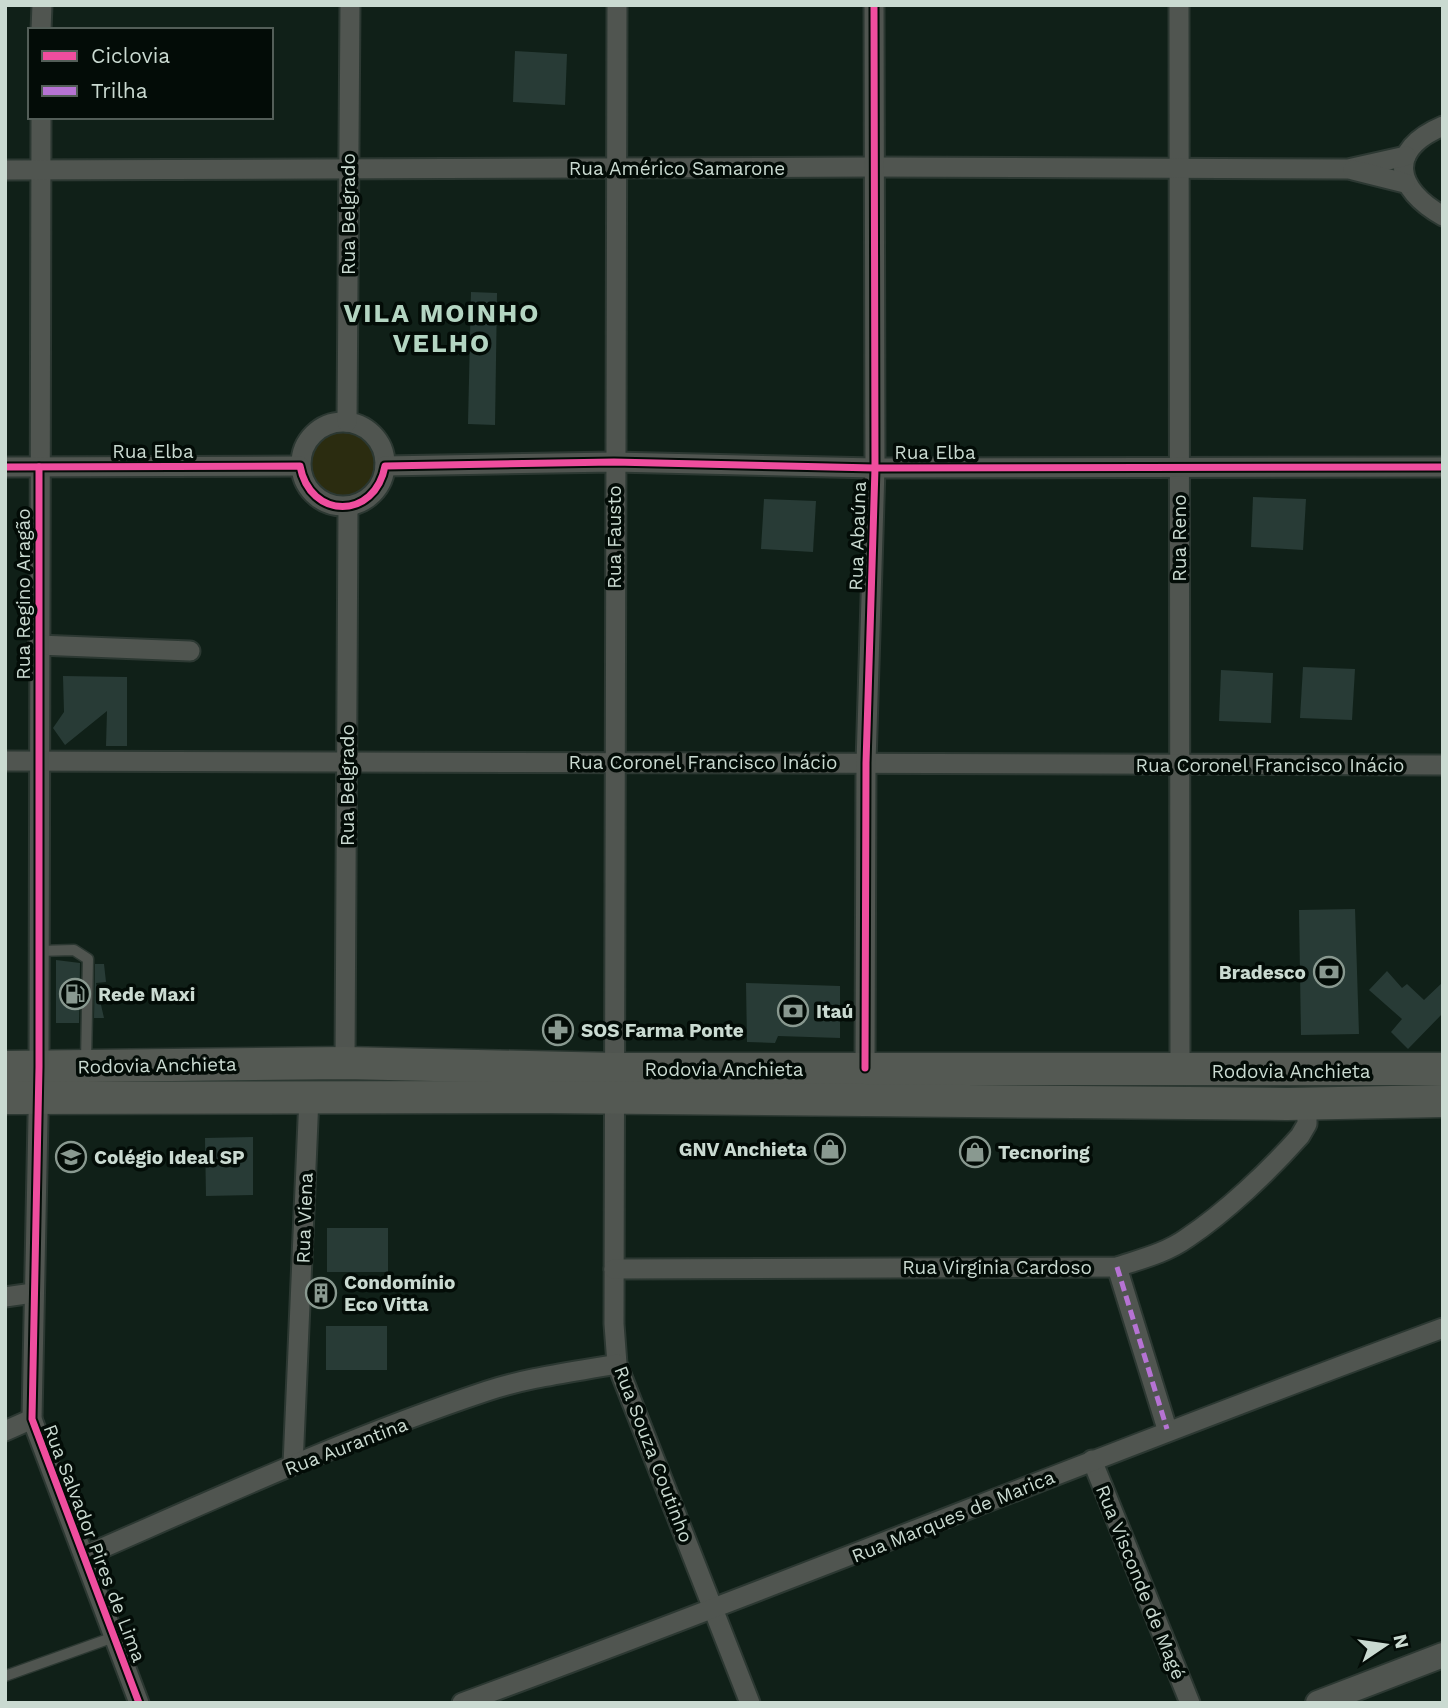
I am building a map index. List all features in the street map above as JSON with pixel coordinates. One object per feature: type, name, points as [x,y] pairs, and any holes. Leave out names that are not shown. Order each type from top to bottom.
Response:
[{"type":"highway","name":"Rodovia Anchieta","points":[[5,1067],[345,1063],[615,1083],[1307,1104],[1443,1101]]},
{"type":"highway","name":"Rodovia Anchieta","points":[[5,1098],[309,1097],[865,1068],[1180,1071],[1443,1069]]},
{"type":"street","points":[[41,5],[41,28]]},
{"type":"street","name":"Rua Belgrado","points":[[347,422],[350,5]]},
{"type":"street","name":"Rua Fausto","points":[[615,1083],[614,462],[617,5]]},
{"type":"street","name":"Rua Abaúna","points":[[865,1068],[866,763],[875,468],[874,5]]},
{"type":"street","name":"Rua Reno","points":[[1179,5],[1180,1071]]},
{"type":"street","name":"Rua Regino Aragão","points":[[39,1098],[37,762],[41,119]]},
{"type":"street","points":[[1443,126],[1418,140],[1406,156],[1403,169],[1405,183],[1425,206],[1443,216]]},
{"type":"street","name":"Rua Américo Samarone","points":[[5,170],[873,167],[1348,169],[1406,156]]},
{"type":"street","name":"Rua Américo Samarone","points":[[1348,169],[1405,183]]},
{"type":"street","points":[[347,422],[359,425],[378,442],[385,466],[377,489],[369,497],[348,506],[336,506],[315,496],[307,488],[300,466],[302,451],[309,439],[326,426],[347,422]]},
{"type":"street","name":"Rua Elba","points":[[385,466],[614,462],[875,468],[1443,467]]},
{"type":"street","name":"Rua Elba","points":[[5,467],[300,466]]},
{"type":"street","name":"Rua Belgrado","points":[[345,1063],[348,506]]},
{"type":"street","points":[[38,645],[190,651]]},
{"type":"street","name":"Rua Coronel Francisco Inácio","points":[[5,761],[1443,765]]},
{"type":"street","name":"Rua Souza Coutinho","points":[[615,1083],[614,1269],[617,1364],[750,1703]]},
{"type":"street","name":"Rua Viena","points":[[293,1465],[309,1097]]},
{"type":"street","name":"Rua Salvador Pires de Lima","points":[[39,1098],[32,1419],[139,1703]]},
{"type":"street","name":"Rua Virginia Cardoso","points":[[614,1269],[1117,1267],[1163,1252],[1188,1238],[1214,1216],[1300,1136],[1307,1124],[1307,1104]]},
{"type":"street","points":[[1117,1267],[1167,1429]]},
{"type":"street","points":[[5,1297],[33,1293]]},
{"type":"street","name":"Rua Marques de Marica","points":[[462,1703],[715,1610],[1167,1429],[1443,1328]]},
{"type":"street","name":"Rua Aurantina","points":[[83,1556],[293,1465],[488,1391],[533,1379],[617,1364]]},
{"type":"street","points":[[5,1431],[32,1419]]},
{"type":"street","name":"Rua Visconde de Magé","points":[[1092,1460],[1190,1703]]},
{"type":"street","points":[[1318,1703],[1443,1655]]},
{"type":"lane","points":[[38,951],[74,950],[88,959],[86,1066]]},
{"type":"lane","points":[[5,1676],[114,1637]]},
{"type":"green space","points":[[342,428],[367,438],[377,463],[367,488],[342,498],[317,488],[307,463],[317,438]]},
{"type":"building","points":[[515,51],[567,54],[565,105],[513,102]]},
{"type":"building","points":[[471,292],[497,293],[495,425],[468,424]]},
{"type":"building","points":[[1253,497],[1306,499],[1303,550],[1251,547]]},
{"type":"building","points":[[764,499],[816,501],[813,552],[761,549]]},
{"type":"building","points":[[1303,667],[1355,669],[1352,720],[1300,718]]},
{"type":"building","points":[[1221,670],[1273,673],[1271,723],[1219,721]]},
{"type":"building","points":[[63,676],[127,677],[127,746],[106,746],[107,711],[65,745],[53,728],[64,712]]},
{"type":"building","name":"Bradesco","points":[[1355,909],[1359,1034],[1301,1035],[1299,910]]},
{"type":"building","points":[[56,960],[80,963],[79,1023],[56,1023]]},
{"type":"building","points":[[95,964],[104,964],[106,982],[96,983],[104,1018],[94,1018]]},
{"type":"building","points":[[1387,971],[1402,988],[1407,984],[1424,1000],[1443,982],[1443,1013],[1408,1049],[1391,1032],[1402,1019],[1369,990]]},
{"type":"building","name":"Itaú","points":[[746,983],[840,986],[840,1038],[778,1036],[775,1043],[747,1042]]},
{"type":"building","points":[[253,1137],[253,1195],[206,1196],[205,1138]]},
{"type":"building","points":[[327,1228],[388,1228],[388,1272],[327,1272]]},
{"type":"building","points":[[326,1326],[387,1326],[387,1370],[326,1370]]},
{"type":"marked path","points":[[1117,1267],[1167,1429]]},
{"type":"cycle path","points":[[865,1068],[866,763],[875,468],[874,5]]},
{"type":"cycle path","points":[[5,467],[300,466],[306,484],[316,496],[329,504],[342,506],[356,504],[369,496],[379,484],[385,466],[614,462],[875,468],[1443,467]]},
{"type":"cycle path","points":[[39,467],[39,1067],[32,1419],[139,1703]]},
{"type":"place","name":"Bradesco","points":[[1329,972]]},
{"type":"place","name":"Rede Maxi","points":[[75,994]]},
{"type":"place","name":"Itaú","points":[[793,1011]]},
{"type":"place","name":"SOS Farma Ponte","points":[[558,1030]]},
{"type":"place","name":"GNV Anchieta","points":[[830,1149]]},
{"type":"place","name":"Tecnoring","points":[[975,1152]]},
{"type":"place","name":"Colégio Ideal SP","points":[[71,1157]]},
{"type":"place","name":"Condomínio Eco Vitta","points":[[321,1293]]},
{"type":"district","name":"VILA MOINHO VELHO","points":[[442,328]]}]
